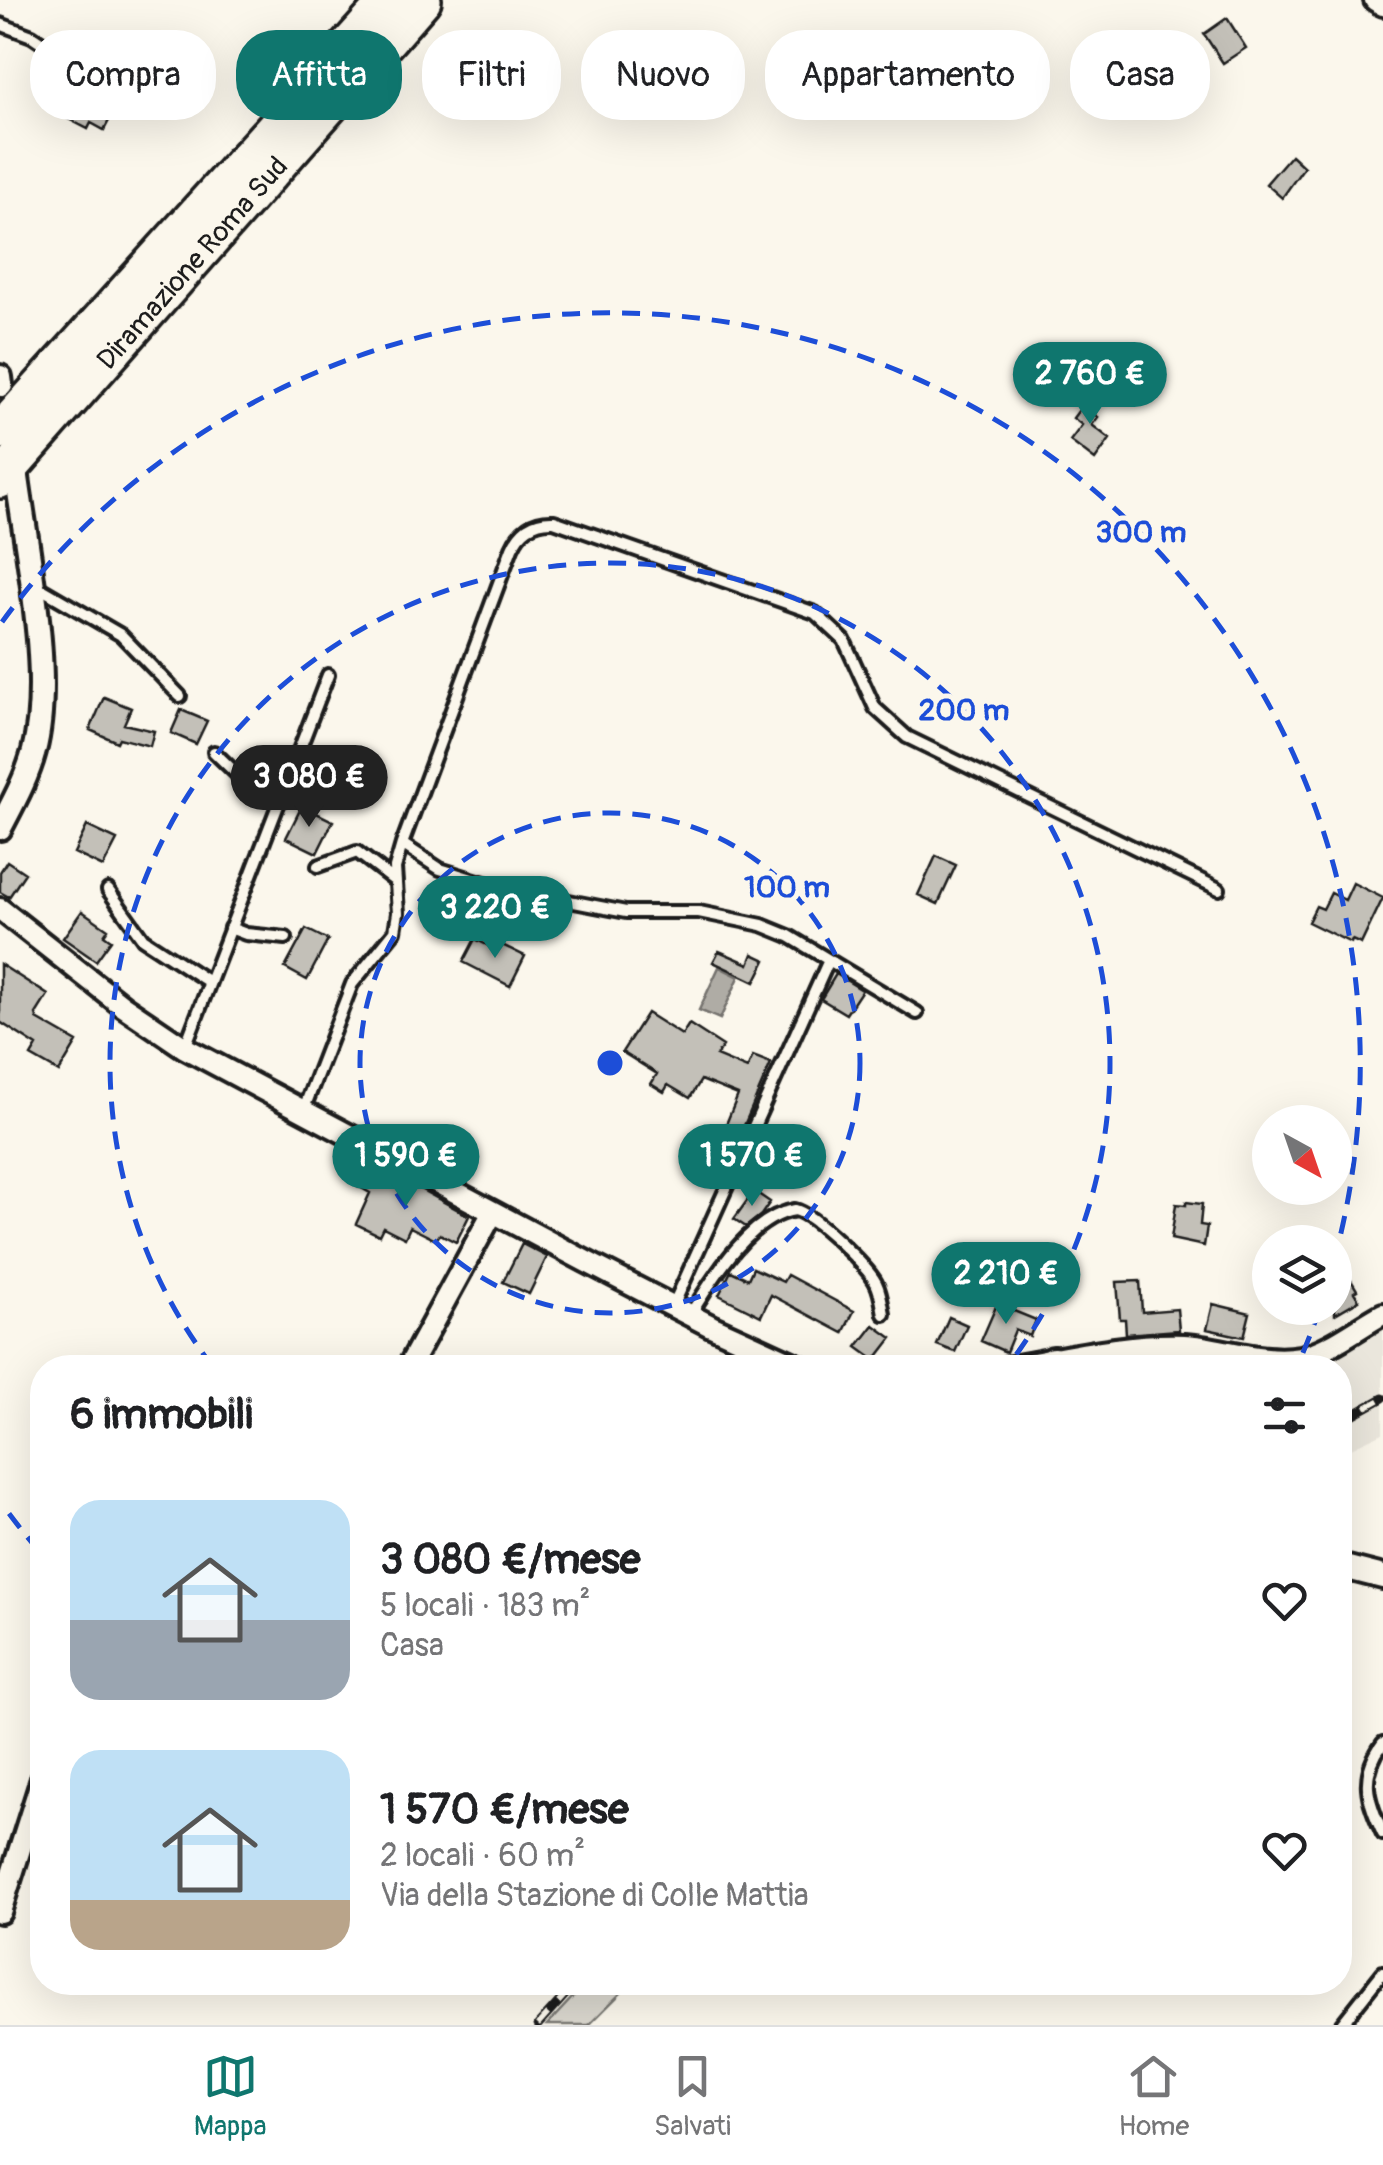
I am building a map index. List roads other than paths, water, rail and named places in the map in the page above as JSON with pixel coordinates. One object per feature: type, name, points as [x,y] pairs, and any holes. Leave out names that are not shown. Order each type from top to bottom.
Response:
[{"type":"highway","name":"Diramazione Roma Sud","points":[[0,431],[389,0]]},
{"type":"highway","name":"Diramazione Roma Sud","points":[[8,475],[424,0]]},
{"type":"street","points":[[1375,0],[1383,4]]},
{"type":"street","points":[[0,378],[1,385]]},
{"type":"street","points":[[0,828],[31,763],[38,730],[40,682],[30,582],[8,475]]},
{"type":"street","points":[[0,909],[123,1006],[185,1048],[681,1310],[776,1355]]},
{"type":"street","points":[[415,1355],[493,1212]]},
{"type":"street","points":[[1303,1355],[1383,1314]]},
{"type":"street","points":[[1112,1355],[1175,1345],[1251,1355]]},
{"type":"street","points":[[1352,1569],[1383,1577]]},
{"type":"street","points":[[0,1912],[30,1817]]},
{"type":"lane","points":[[0,24],[30,35]]},
{"type":"lane","points":[[303,1110],[352,984],[395,932],[395,868],[402,844],[514,542],[532,525],[554,520],[808,610],[830,624],[844,640],[872,702],[906,737],[1219,889]]},
{"type":"lane","points":[[30,582],[120,636],[180,696]]},
{"type":"lane","points":[[185,1048],[328,675]]},
{"type":"lane","points":[[214,752],[242,778],[279,796]]},
{"type":"lane","points":[[402,844],[440,868],[494,886],[626,912],[688,911],[730,917],[781,932],[917,1012]]},
{"type":"lane","points":[[318,866],[357,852],[395,881]]},
{"type":"lane","points":[[108,890],[143,939],[210,982]]},
{"type":"lane","points":[[230,928],[246,934],[286,938]]},
{"type":"lane","points":[[681,1310],[829,960]]},
{"type":"lane","points":[[681,1310],[740,1244],[776,1216],[795,1210],[811,1217],[869,1272],[879,1291],[884,1314]]},
{"type":"lane","points":[[1383,1743],[1371,1762],[1366,1784],[1383,1834]]},
{"type":"lane","points":[[1341,2025],[1383,1972]]},
{"type":"railway","points":[[1352,1415],[1383,1398]]},
{"type":"railway","points":[[538,2025],[565,1995]]}]
